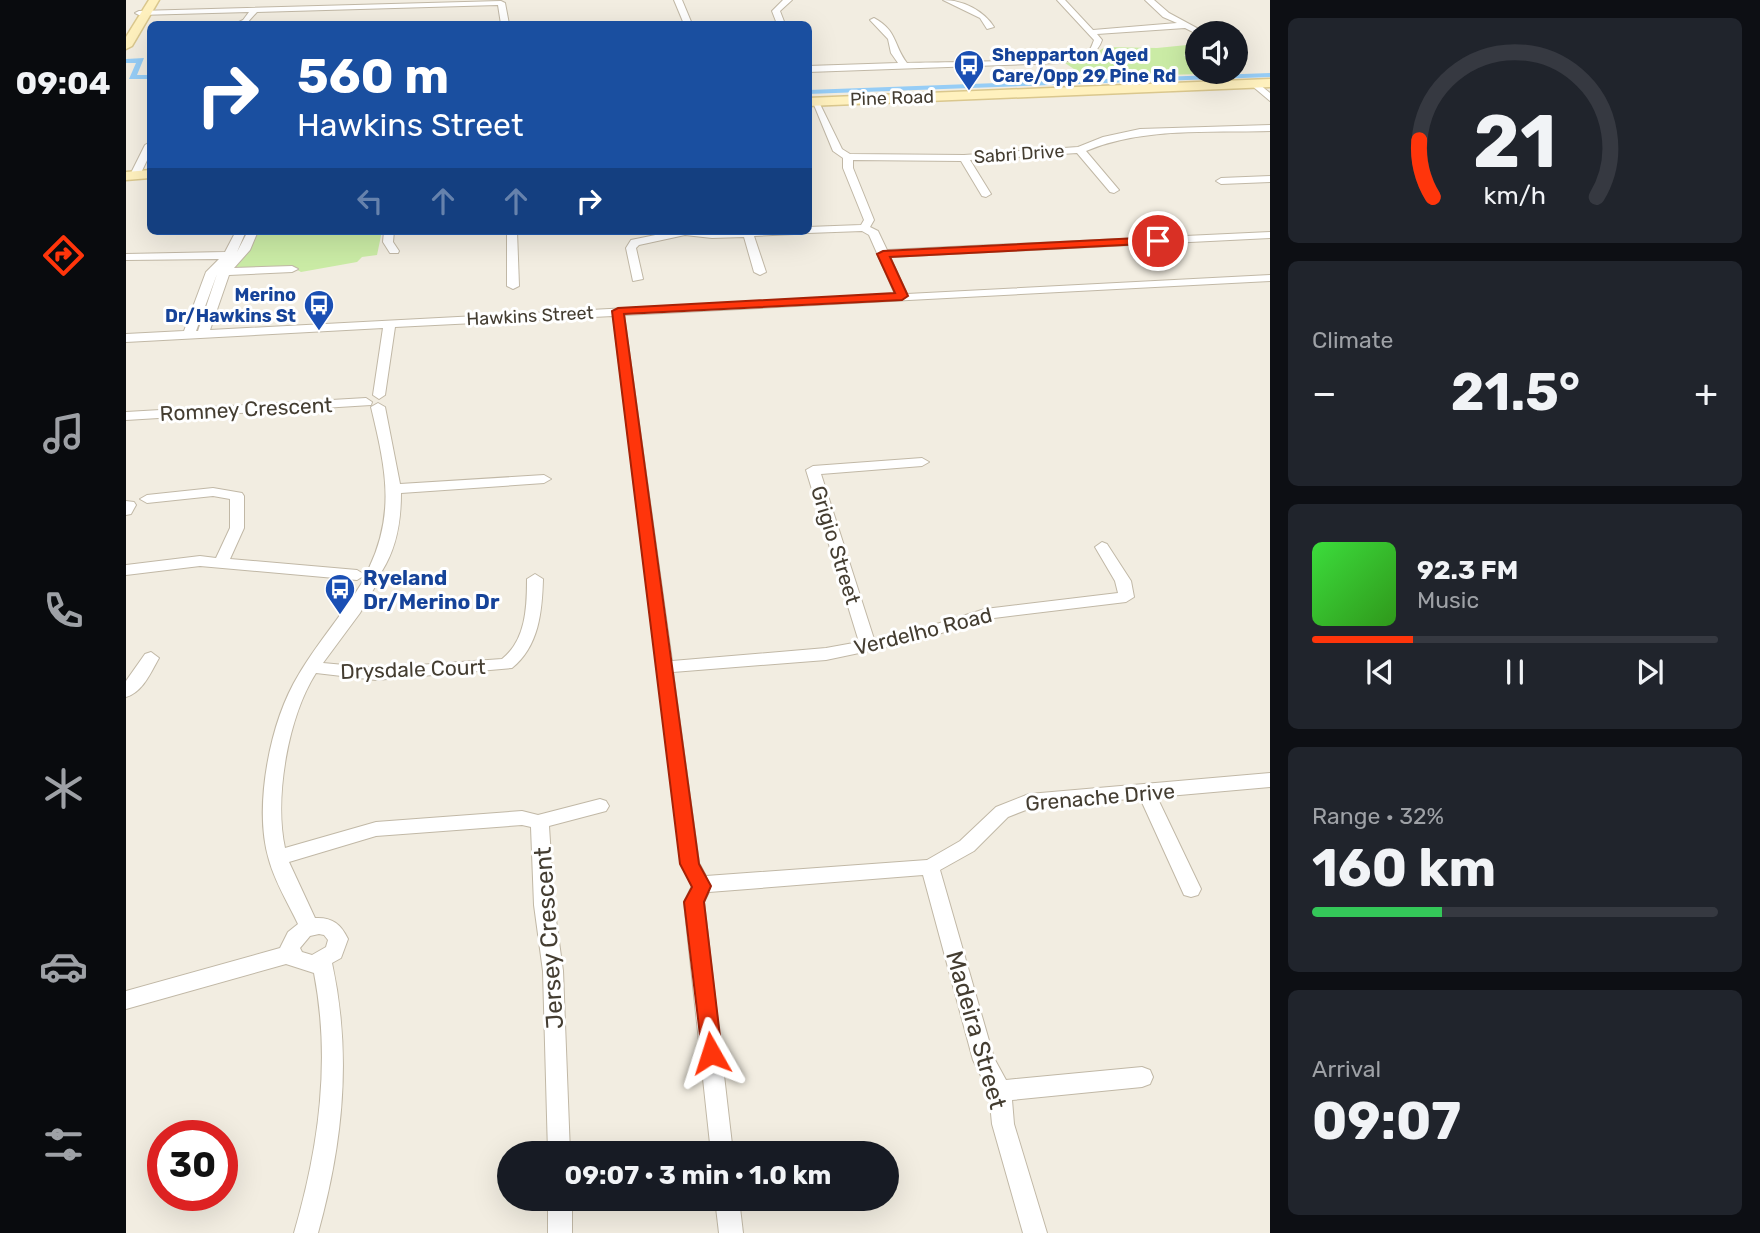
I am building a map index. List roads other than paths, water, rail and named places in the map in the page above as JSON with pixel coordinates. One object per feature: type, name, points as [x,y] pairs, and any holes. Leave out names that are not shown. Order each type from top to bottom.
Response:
[{"type":"street","points":[[126,46],[147,0]]},
{"type":"street","points":[[126,35],[154,0]]},
{"type":"street","points":[[678,0],[687,21]]},
{"type":"street","points":[[780,21],[776,11],[788,0]]},
{"type":"street","points":[[947,0],[983,16],[990,27]]},
{"type":"street","points":[[812,69],[1070,58],[1095,49],[1098,40],[1093,32],[1061,0]]},
{"type":"street","points":[[1149,0],[1166,15],[1185,24]]},
{"type":"street","points":[[143,13],[412,10],[504,1],[505,21]]},
{"type":"street","points":[[247,21],[254,10]]},
{"type":"street","points":[[197,21],[202,11]]},
{"type":"street","points":[[874,20],[892,38],[895,53],[904,65]]},
{"type":"street","points":[[1093,32],[1185,25]]},
{"type":"street","points":[[1254,83],[1270,98]]},
{"type":"street","name":"Pine Road","points":[[812,102],[1270,83]]},
{"type":"street","points":[[812,102],[838,151],[848,157],[848,168],[869,220],[864,228]]},
{"type":"street","name":"Sabri Drive","points":[[848,157],[964,158],[1080,150],[1106,139],[1140,132],[1270,128]]},
{"type":"street","points":[[130,175],[147,150]]},
{"type":"street","points":[[1080,150],[1114,190]]},
{"type":"street","points":[[964,158],[986,194]]},
{"type":"street","points":[[1221,181],[1270,179]]},
{"type":"street","points":[[812,230],[864,228],[874,233],[902,296]]},
{"type":"street","points":[[235,255],[240,235]]},
{"type":"street","points":[[189,334],[218,272],[250,235]]},
{"type":"street","points":[[388,235],[394,251]]},
{"type":"street","points":[[512,235],[513,286]]},
{"type":"street","points":[[637,279],[631,248],[635,242],[667,235]]},
{"type":"street","points":[[749,235],[760,272]]},
{"type":"street","points":[[883,254],[1270,235]]},
{"type":"street","points":[[126,257],[235,255]]},
{"type":"street","points":[[218,272],[292,269]]},
{"type":"street","points":[[203,334],[218,272]]},
{"type":"street","name":"Hawkins Street","points":[[126,338],[1270,278]]},
{"type":"street","points":[[618,311],[690,864],[702,886],[694,902],[721,1141]]},
{"type":"street","points":[[126,570],[174,562],[222,561],[380,581],[384,576],[377,568],[393,532],[396,489],[374,401],[390,324]]},
{"type":"street","name":"Romney Crescent","points":[[126,416],[374,401]]},
{"type":"street","name":"Grigio Street","points":[[868,646],[813,470],[922,462]]},
{"type":"street","points":[[396,489],[544,479]]},
{"type":"street","points":[[146,499],[222,492],[237,496],[237,528],[222,561]]},
{"type":"street","name":"Verdelho Road","points":[[664,667],[826,654],[916,636],[985,614],[1126,597],[1123,582],[1102,547]]},
{"type":"street","name":"Drysdale Court","points":[[311,667],[376,674],[506,664],[519,653],[534,612],[535,579]]},
{"type":"street","points":[[309,927],[277,858],[273,811],[280,746],[299,689],[311,667],[358,604],[363,580]]},
{"type":"street","points":[[126,691],[138,680],[151,658]]},
{"type":"street","name":"Grenache Drive","points":[[702,886],[710,882],[930,867],[967,846],[991,820],[1015,805],[1029,801],[1270,780]]},
{"type":"street","points":[[1146,792],[1191,889]]},
{"type":"street","points":[[538,821],[600,806]]},
{"type":"street","name":"Jersey Crescent","points":[[277,858],[376,829],[522,818],[538,821],[542,832],[544,905],[553,971],[559,1141]]},
{"type":"street","name":"Madeira Street","points":[[930,867],[984,1060],[1000,1091],[1003,1124],[1035,1233]]},
{"type":"street","points":[[309,927],[331,929],[338,939],[334,952],[322,962],[306,965],[291,954],[292,941],[309,927]]},
{"type":"street","points":[[126,1000],[291,954]]},
{"type":"street","points":[[306,1233],[323,1160],[332,1101],[331,1019],[322,962]]},
{"type":"street","points":[[1000,1091],[1142,1077]]},
{"type":"street","points":[[560,1211],[561,1233]]},
{"type":"street","points":[[728,1211],[731,1233]]},
{"type":"waterway","points":[[126,61],[141,60],[132,77],[147,77]]},
{"type":"waterway","points":[[812,92],[1270,75]]},
{"type":"place","name":"Shepparton Aged Care/Opp 29 Pine Rd","points":[[969,92]]},
{"type":"place","name":"Merino Dr/Hawkins St","points":[[319,332]]},
{"type":"place","name":"Ryeland Dr/Merino Dr","points":[[340,616]]}]
